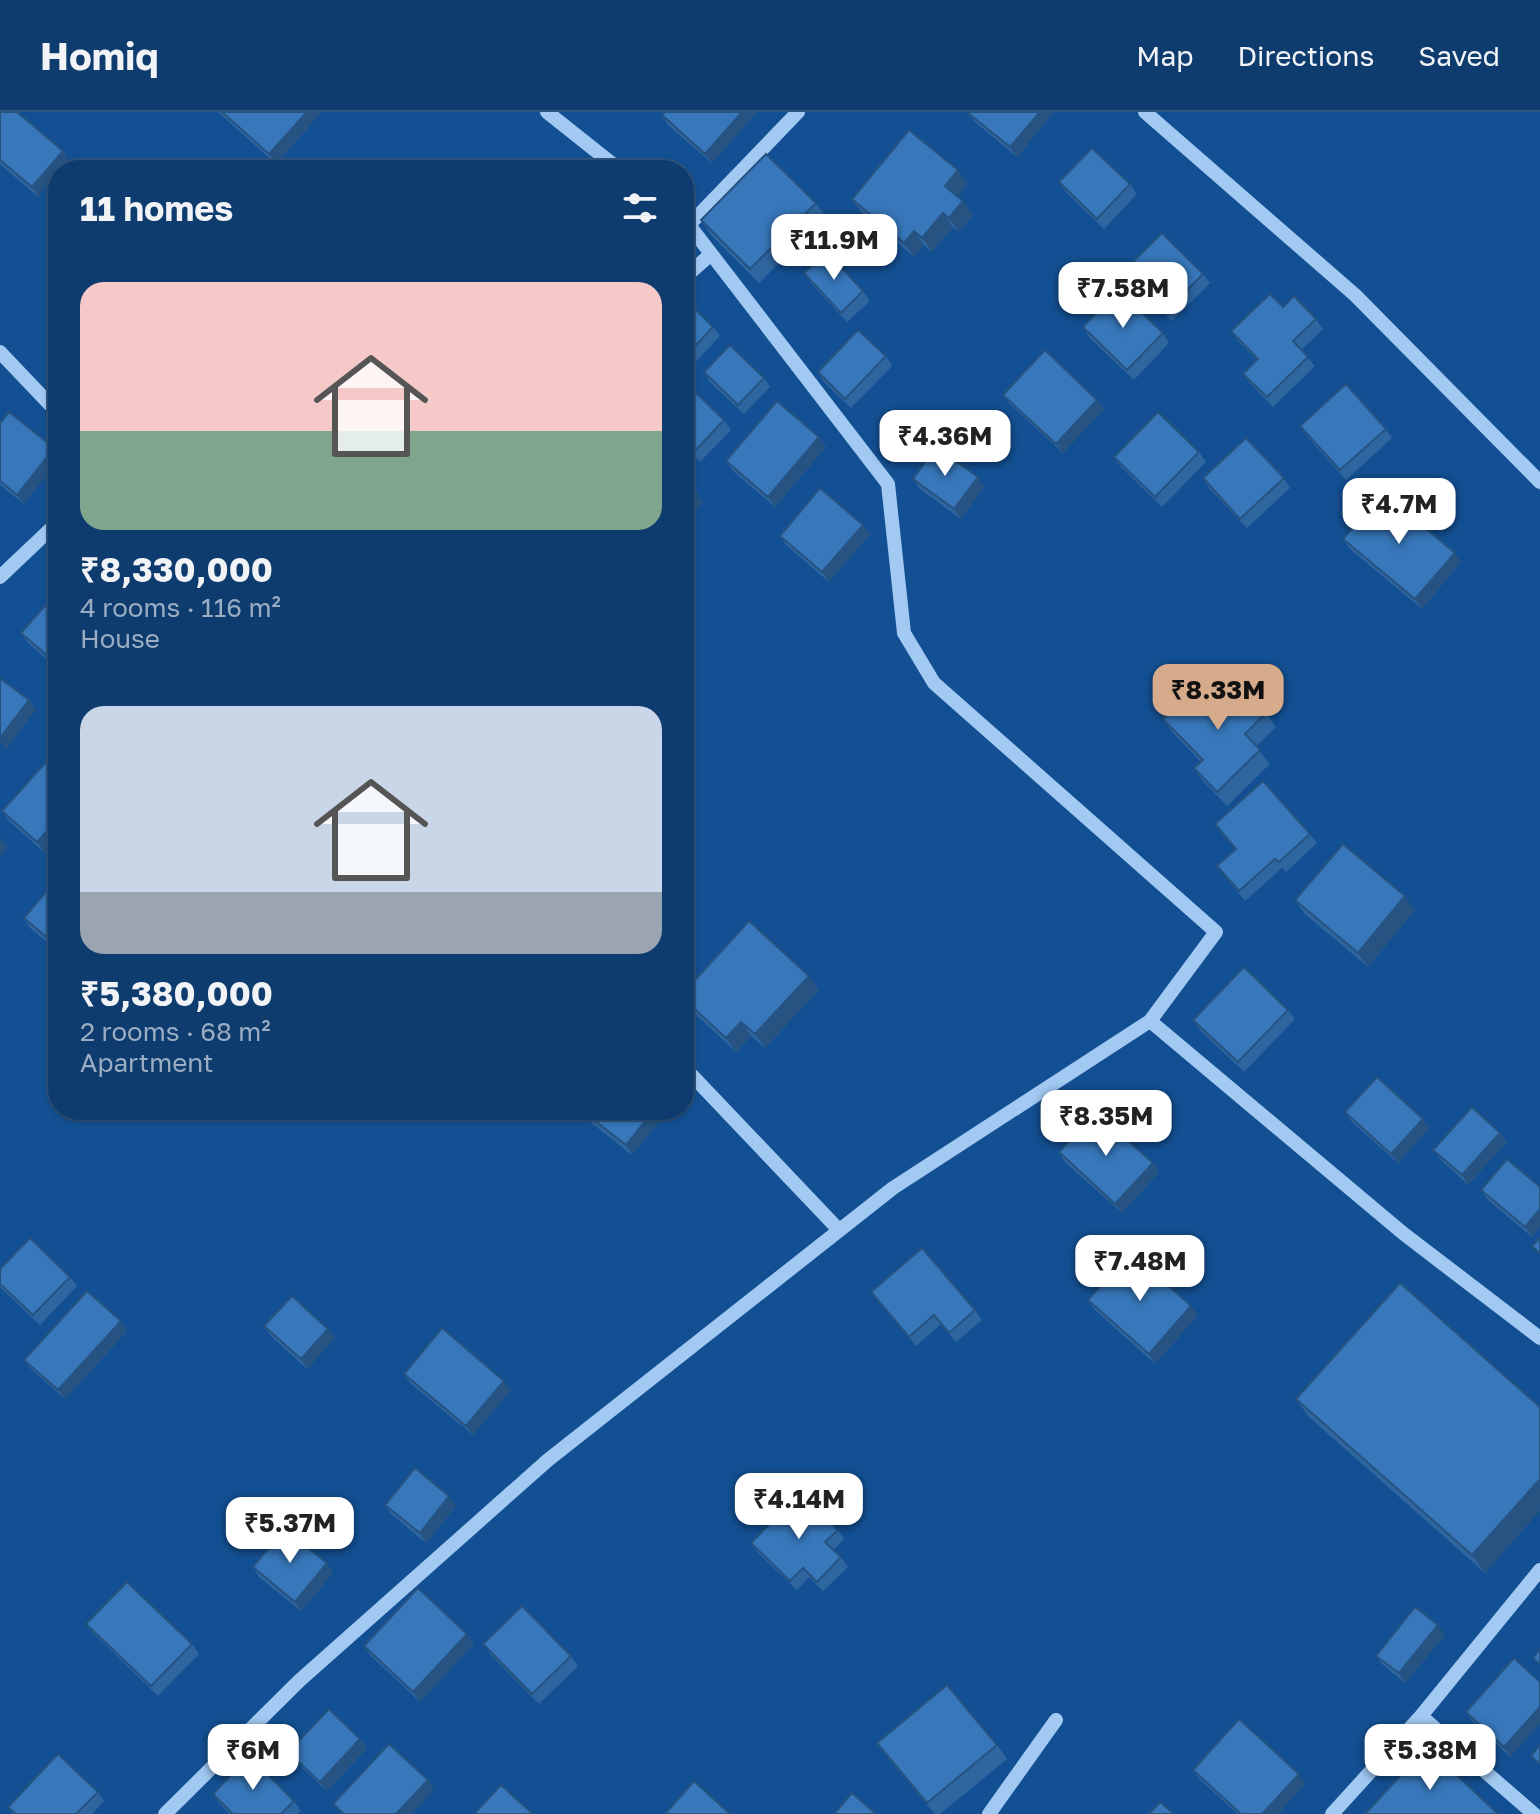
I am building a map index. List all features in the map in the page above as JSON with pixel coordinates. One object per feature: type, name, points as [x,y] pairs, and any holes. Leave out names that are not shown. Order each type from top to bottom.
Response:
[{"type":"street","points":[[547,112],[607,160]]},
{"type":"street","points":[[694,215],[798,112]]},
{"type":"street","points":[[1145,112],[1355,295],[1540,482]]},
{"type":"street","points":[[165,1814],[299,1681],[548,1460],[893,1188],[1150,1021],[1216,932],[934,683],[904,633],[888,484],[694,233]]},
{"type":"street","points":[[694,269],[711,254]]},
{"type":"street","points":[[0,352],[48,402]]},
{"type":"street","points":[[0,577],[48,531]]},
{"type":"street","points":[[1150,1021],[1404,1234],[1540,1338]]},
{"type":"street","points":[[694,1078],[839,1230]]},
{"type":"street","points":[[1332,1814],[1421,1716],[1540,1570]]},
{"type":"street","points":[[1421,1716],[1534,1814]]},
{"type":"street","points":[[989,1814],[1056,1720]]},
{"type":"building","points":[[0,112],[17,112],[63,151],[55,160],[48,160],[48,168],[32,187],[0,160]]},
{"type":"building","points":[[222,112],[307,112],[269,154]]},
{"type":"building","points":[[665,112],[742,112],[705,154],[662,115]]},
{"type":"building","points":[[969,112],[1040,112],[1010,147]]},
{"type":"building","points":[[909,130],[958,170],[945,186],[963,201],[949,218],[943,213],[922,238],[914,231],[904,243],[852,199]]},
{"type":"building","points":[[1092,148],[1130,184],[1097,219],[1059,182]]},
{"type":"building","points":[[766,154],[816,203],[750,269],[701,220]]},
{"type":"building","points":[[1162,233],[1203,274],[1165,312],[1124,271]]},
{"type":"building","points":[[827,252],[863,291],[841,313],[804,273]]},
{"type":"building","points":[[1118,290],[1163,333],[1127,370],[1083,327]]},
{"type":"building","points":[[1270,294],[1283,307],[1294,296],[1316,319],[1293,341],[1308,357],[1267,397],[1243,374],[1258,359],[1231,331]]},
{"type":"building","points":[[694,308],[713,327],[694,347]]},
{"type":"building","points":[[858,330],[886,356],[845,399],[818,372]]},
{"type":"building","points":[[730,345],[764,378],[738,405],[704,372]]},
{"type":"building","points":[[1045,350],[1097,400],[1056,444],[1003,395]]},
{"type":"building","points":[[1346,384],[1386,429],[1340,470],[1300,426]]},
{"type":"building","points":[[694,391],[724,420],[694,452]]},
{"type":"building","points":[[777,401],[819,437],[768,497],[726,461]]},
{"type":"building","points":[[9,412],[48,443],[48,456],[17,495],[0,481],[0,423]]},
{"type":"building","points":[[1158,412],[1199,452],[1155,497],[1114,457]]},
{"type":"building","points":[[1246,438],[1284,478],[1240,519],[1203,478]]},
{"type":"building","points":[[936,447],[978,477],[954,509],[913,479]]},
{"type":"building","points":[[820,488],[863,525],[822,572],[780,536]]},
{"type":"building","points":[[1383,492],[1455,553],[1415,599],[1343,539]]},
{"type":"building","points":[[48,602],[48,656],[21,633]]},
{"type":"building","points":[[0,678],[29,700],[0,738]]},
{"type":"building","points":[[1232,679],[1266,713],[1245,734],[1260,750],[1217,792],[1194,768],[1203,760],[1163,719],[1189,694],[1199,704],[1208,695],[1211,699]]},
{"type":"building","points":[[46,762],[48,764],[48,830],[37,842],[2,811]]},
{"type":"building","points":[[1263,781],[1310,834],[1279,862],[1275,859],[1239,891],[1217,866],[1236,849],[1215,824]]},
{"type":"building","points":[[1343,844],[1405,896],[1358,953],[1295,900]]},
{"type":"building","points":[[48,890],[48,938],[24,918]]},
{"type":"building","points":[[749,921],[809,976],[755,1034],[741,1022],[726,1038],[694,1008],[694,981]]},
{"type":"building","points":[[1244,967],[1288,1010],[1238,1062],[1193,1020]]},
{"type":"building","points":[[1377,1077],[1423,1119],[1391,1154],[1345,1112]]},
{"type":"building","points":[[1472,1107],[1500,1133],[1462,1175],[1433,1150]]},
{"type":"building","points":[[1096,1112],[1153,1163],[1115,1204],[1059,1152]]},
{"type":"building","points":[[594,1120],[646,1120],[626,1145]]},
{"type":"building","points":[[1507,1159],[1540,1187],[1540,1209],[1525,1227],[1481,1190]]},
{"type":"building","points":[[30,1238],[70,1277],[33,1315],[0,1284],[0,1269]]},
{"type":"building","points":[[1540,1238],[1540,1254],[1532,1246]]},
{"type":"building","points":[[922,1248],[975,1310],[949,1333],[934,1315],[909,1337],[871,1292]]},
{"type":"building","points":[[1131,1252],[1191,1306],[1149,1354],[1088,1300]]},
{"type":"building","points":[[1400,1283],[1540,1407],[1540,1479],[1472,1555],[1296,1399]]},
{"type":"building","points":[[87,1291],[121,1321],[58,1390],[24,1360]]},
{"type":"building","points":[[292,1296],[328,1329],[301,1359],[264,1326]]},
{"type":"building","points":[[442,1328],[504,1381],[466,1426],[404,1374]]},
{"type":"building","points":[[415,1468],[449,1496],[420,1533],[385,1505]]},
{"type":"building","points":[[800,1493],[838,1530],[825,1542],[841,1557],[817,1582],[803,1568],[790,1581],[751,1543]]},
{"type":"building","points":[[284,1529],[327,1563],[295,1602],[253,1567]]},
{"type":"building","points":[[127,1582],[192,1644],[151,1686],[86,1624]]},
{"type":"building","points":[[418,1588],[467,1634],[413,1692],[364,1646]]},
{"type":"building","points":[[522,1606],[571,1656],[532,1694],[483,1644]]},
{"type":"building","points":[[1415,1607],[1438,1625],[1399,1673],[1376,1656]]},
{"type":"building","points":[[1540,1649],[1540,1664],[1533,1658]]},
{"type":"building","points":[[1514,1658],[1540,1682],[1540,1707],[1504,1747],[1466,1712]]},
{"type":"building","points":[[947,1685],[997,1745],[927,1803],[877,1743]]},
{"type":"building","points":[[329,1709],[360,1739],[320,1782],[288,1752]]},
{"type":"building","points":[[1239,1719],[1299,1774],[1262,1814],[1241,1814],[1193,1770]]},
{"type":"building","points":[[389,1744],[428,1780],[396,1814],[344,1814],[333,1804]]},
{"type":"building","points":[[1540,1745],[1540,1764],[1531,1756]]},
{"type":"building","points":[[1427,1747],[1498,1814],[1365,1814]]},
{"type":"building","points":[[58,1754],[98,1792],[76,1814],[16,1814],[8,1807]]},
{"type":"building","points":[[249,1756],[294,1801],[281,1814],[233,1814],[213,1794]]},
{"type":"building","points":[[694,1781],[730,1814],[665,1814]]},
{"type":"building","points":[[501,1785],[533,1814],[474,1814]]},
{"type":"building","points":[[852,1793],[876,1814],[834,1814]]},
{"type":"building","points":[[1160,1802],[1174,1814],[1149,1814]]}]
